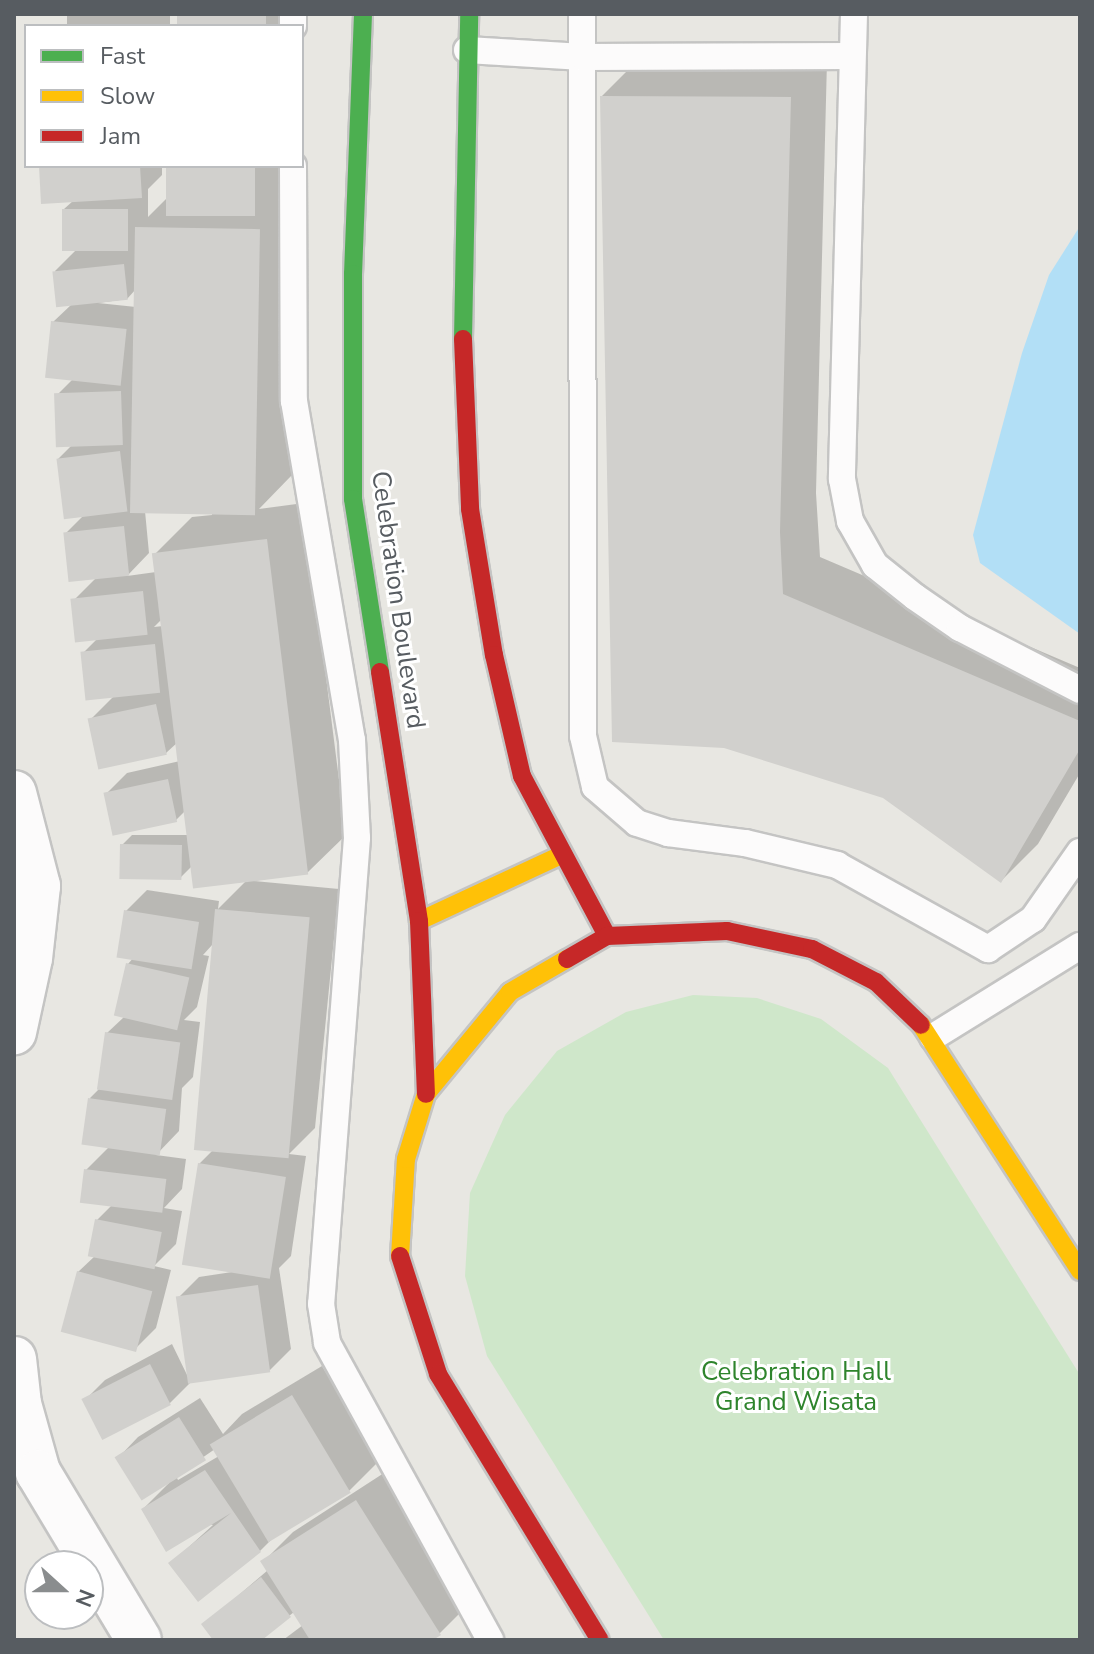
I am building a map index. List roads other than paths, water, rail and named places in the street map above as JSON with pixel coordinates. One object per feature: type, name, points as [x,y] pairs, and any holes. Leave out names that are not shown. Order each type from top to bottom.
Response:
[{"type":"street","name":"Celebration Boulevard","points":[[363,14],[353,274],[353,499],[419,921],[426,1094]]},
{"type":"street","points":[[469,14],[462,399],[470,509],[494,655],[522,776],[561,855],[607,936]]},
{"type":"street","points":[[14,793],[38,886],[30,958],[14,1032]]},
{"type":"street","points":[[419,921],[561,855]]},
{"type":"street","points":[[600,1640],[438,1374],[399,1254],[406,1159],[426,1094],[510,992],[607,936],[727,931],[812,949],[876,982],[933,1037],[1080,1271]]},
{"type":"street","points":[[14,1359],[26,1471],[139,1640]]},
{"type":"lane","points":[[582,14],[583,736],[595,787],[637,823],[668,833],[745,843],[837,865],[988,949],[1033,919],[1080,852]]},
{"type":"lane","points":[[854,14],[842,479],[850,521],[875,565],[915,597],[960,628],[1080,690]]},
{"type":"lane","points":[[467,50],[583,57],[852,56]]},
{"type":"lane","points":[[293,168],[294,401],[352,740],[357,838],[321,1304],[327,1343],[490,1640]]},
{"type":"lane","points":[[933,1037],[1019,980],[1080,946]]},
{"type":"water","points":[[1080,226],[1080,634],[980,563],[973,535],[1022,353],[1049,275]]},
{"type":"park label","name":"Celebration Hall Grand Wisata","points":[[796,1387]]}]
